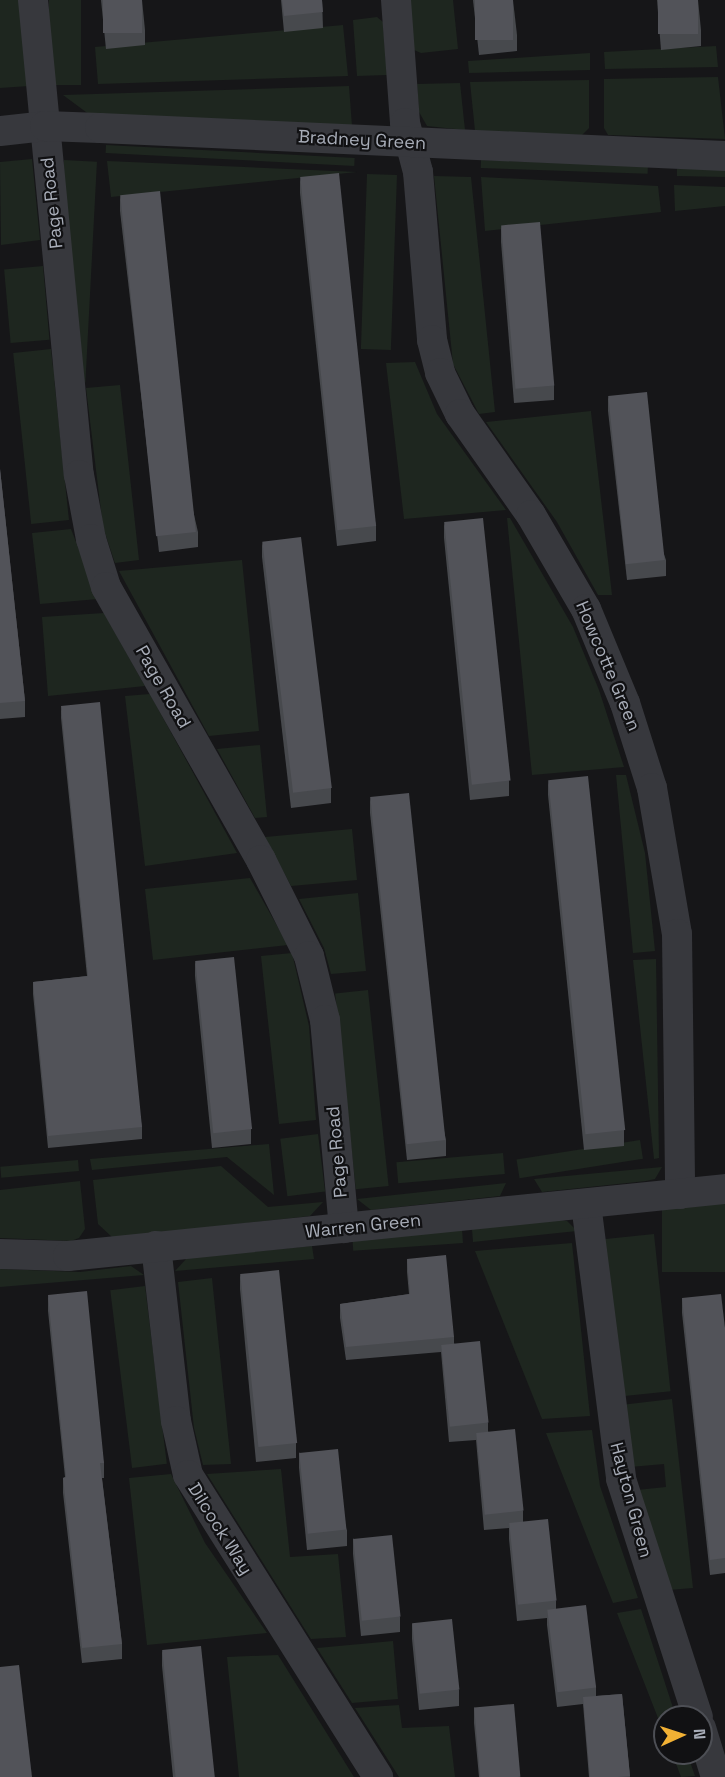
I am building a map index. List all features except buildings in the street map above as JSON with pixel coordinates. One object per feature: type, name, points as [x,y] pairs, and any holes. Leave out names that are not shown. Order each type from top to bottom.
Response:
[{"type":"street","name":"Page Road","points":[[33,0],[80,475],[91,539],[106,587],[261,860],[309,956],[325,1020],[344,1228]]},
{"type":"street","name":"Howcotte Green","points":[[396,0],[409,141],[417,172],[432,340],[443,381],[460,414],[531,514],[581,600],[611,665],[652,788],[677,934],[680,1194]]},
{"type":"street","name":"Bradney Green","points":[[0,132],[45,126],[725,156]]},
{"type":"street","name":"Warren Green","points":[[0,1254],[68,1256],[725,1189]]},
{"type":"street","name":"Hayton Green","points":[[586,1204],[621,1479],[694,1705]]},
{"type":"street","name":"Dilcock Way","points":[[156,1246],[176,1420],[188,1475],[378,1777]]},
{"type":"shaded area","points":[[0,0],[20,0],[29,86],[0,88]]},
{"type":"shaded area","points":[[49,0],[81,0],[81,85],[49,85]]},
{"type":"shaded area","points":[[410,0],[453,0],[458,49],[421,53],[414,50]]},
{"type":"shaded area","points":[[377,17],[383,22],[387,75],[357,76],[353,20]]},
{"type":"shaded area","points":[[343,25],[348,76],[98,84],[95,47]]},
{"type":"shaded area","points":[[716,46],[718,67],[605,69],[604,52]]},
{"type":"shaded area","points":[[590,53],[590,70],[469,73],[468,61]]},
{"type":"shaded area","points":[[718,77],[725,139],[608,135],[604,128],[604,79]]},
{"type":"shaded area","points":[[589,80],[589,128],[582,135],[475,131],[470,82]]},
{"type":"shaded area","points":[[460,83],[465,130],[427,126],[419,112],[417,84]]},
{"type":"shaded area","points":[[349,86],[352,126],[90,115],[63,95]]},
{"type":"shaded area","points":[[106,145],[355,158],[354,166],[106,153]]},
{"type":"shaded area","points":[[32,159],[40,240],[1,245],[0,162]]},
{"type":"shaded area","points":[[64,160],[97,162],[85,382],[52,381]]},
{"type":"shaded area","points":[[481,160],[648,166],[648,174],[481,168]]},
{"type":"shaded area","points":[[107,161],[357,172],[111,197]]},
{"type":"shaded area","points":[[682,166],[725,169],[725,177],[677,176],[677,169]]},
{"type":"shaded area","points":[[367,174],[397,175],[391,350],[361,349]]},
{"type":"shaded area","points":[[434,176],[471,177],[495,412],[479,414],[453,364]]},
{"type":"shaded area","points":[[481,177],[658,186],[661,212],[485,231]]},
{"type":"shaded area","points":[[674,185],[725,187],[725,206],[675,211]]},
{"type":"shaded area","points":[[43,266],[49,340],[11,343],[4,269]]},
{"type":"shaded area","points":[[51,349],[69,520],[31,524],[13,353]]},
{"type":"shaded area","points":[[415,362],[437,414],[506,510],[404,519],[386,363]]},
{"type":"shaded area","points":[[120,385],[139,560],[115,563],[103,527],[86,388]]},
{"type":"shaded area","points":[[591,411],[612,595],[598,595],[557,522],[486,422]]},
{"type":"shaded area","points":[[507,518],[510,518],[573,627],[599,690],[624,767],[532,775]]},
{"type":"shaded area","points":[[71,529],[98,599],[40,604],[32,533]]},
{"type":"shaded area","points":[[242,560],[259,731],[209,736],[119,571]]},
{"type":"shaded area","points":[[104,613],[145,686],[48,696],[42,617]]},
{"type":"shaded area","points":[[150,694],[237,853],[145,866],[125,696]]},
{"type":"shaded area","points":[[260,745],[267,817],[255,818],[217,749]]},
{"type":"shaded area","points":[[616,775],[626,775],[645,853],[655,951],[633,953]]},
{"type":"shaded area","points":[[352,829],[357,880],[291,886],[265,837]]},
{"type":"shaded area","points":[[250,878],[288,945],[153,960],[145,889]]},
{"type":"shaded area","points":[[358,893],[366,971],[331,974],[324,948],[299,899]]},
{"type":"shaded area","points":[[292,953],[309,1026],[316,1120],[279,1124],[261,956]]},
{"type":"shaded area","points":[[656,959],[659,1158],[654,1159],[633,960]]},
{"type":"shaded area","points":[[368,990],[389,1186],[356,1189],[335,993]]},
{"type":"shaded area","points":[[318,1134],[325,1192],[287,1196],[280,1139]]},
{"type":"shaded area","points":[[640,1140],[643,1159],[520,1178],[517,1160]]},
{"type":"shaded area","points":[[269,1144],[274,1195],[227,1157],[92,1170],[90,1159]]},
{"type":"shaded area","points":[[503,1153],[505,1174],[398,1183],[396,1162]]},
{"type":"shaded area","points":[[78,1160],[79,1171],[1,1178],[0,1167]]},
{"type":"shaded area","points":[[221,1166],[268,1207],[323,1202],[310,1216],[113,1238],[98,1224],[93,1180]]},
{"type":"shaded area","points":[[662,1167],[655,1179],[646,1181],[542,1192],[534,1179]]},
{"type":"shaded area","points":[[80,1181],[85,1229],[79,1238],[71,1241],[0,1238],[0,1190]]},
{"type":"shaded area","points":[[506,1183],[500,1196],[371,1210],[357,1199]]},
{"type":"shaded area","points":[[662,1203],[725,1203],[725,1272],[662,1272]]},
{"type":"shaded area","points":[[567,1221],[577,1231],[473,1242],[472,1229]]},
{"type":"shaded area","points":[[462,1229],[463,1243],[353,1251],[352,1237]]},
{"type":"shaded area","points":[[654,1234],[671,1391],[620,1396],[603,1239]]},
{"type":"shaded area","points":[[572,1243],[590,1416],[542,1419],[475,1251]]},
{"type":"shaded area","points":[[312,1246],[314,1259],[175,1271],[187,1258]]},
{"type":"shaded area","points":[[131,1266],[144,1275],[0,1287],[0,1269],[80,1272]]},
{"type":"shaded area","points":[[212,1278],[231,1464],[203,1465],[194,1428],[178,1282]]},
{"type":"shaded area","points":[[145,1286],[167,1464],[132,1468],[110,1290]]},
{"type":"shaded area","points":[[672,1399],[693,1588],[668,1590],[637,1490],[666,1487],[664,1464],[630,1467],[621,1405]]},
{"type":"shaded area","points":[[592,1430],[600,1486],[638,1598],[613,1603],[546,1433]]},
{"type":"shaded area","points":[[281,1469],[290,1557],[338,1554],[346,1637],[311,1639],[207,1474]]},
{"type":"shaded area","points":[[171,1474],[205,1543],[267,1633],[147,1645],[129,1478]]},
{"type":"shaded area","points":[[641,1609],[672,1705],[653,1705],[617,1613]]},
{"type":"shaded area","points":[[393,1641],[398,1699],[352,1703],[317,1648]]},
{"type":"shaded area","points":[[278,1655],[354,1777],[239,1777],[227,1657]]},
{"type":"shaded area","points":[[399,1705],[402,1728],[449,1726],[455,1777],[399,1777],[355,1708]]},
{"type":"shaded area","points":[[676,1765],[691,1765],[695,1776],[681,1777]]}]
